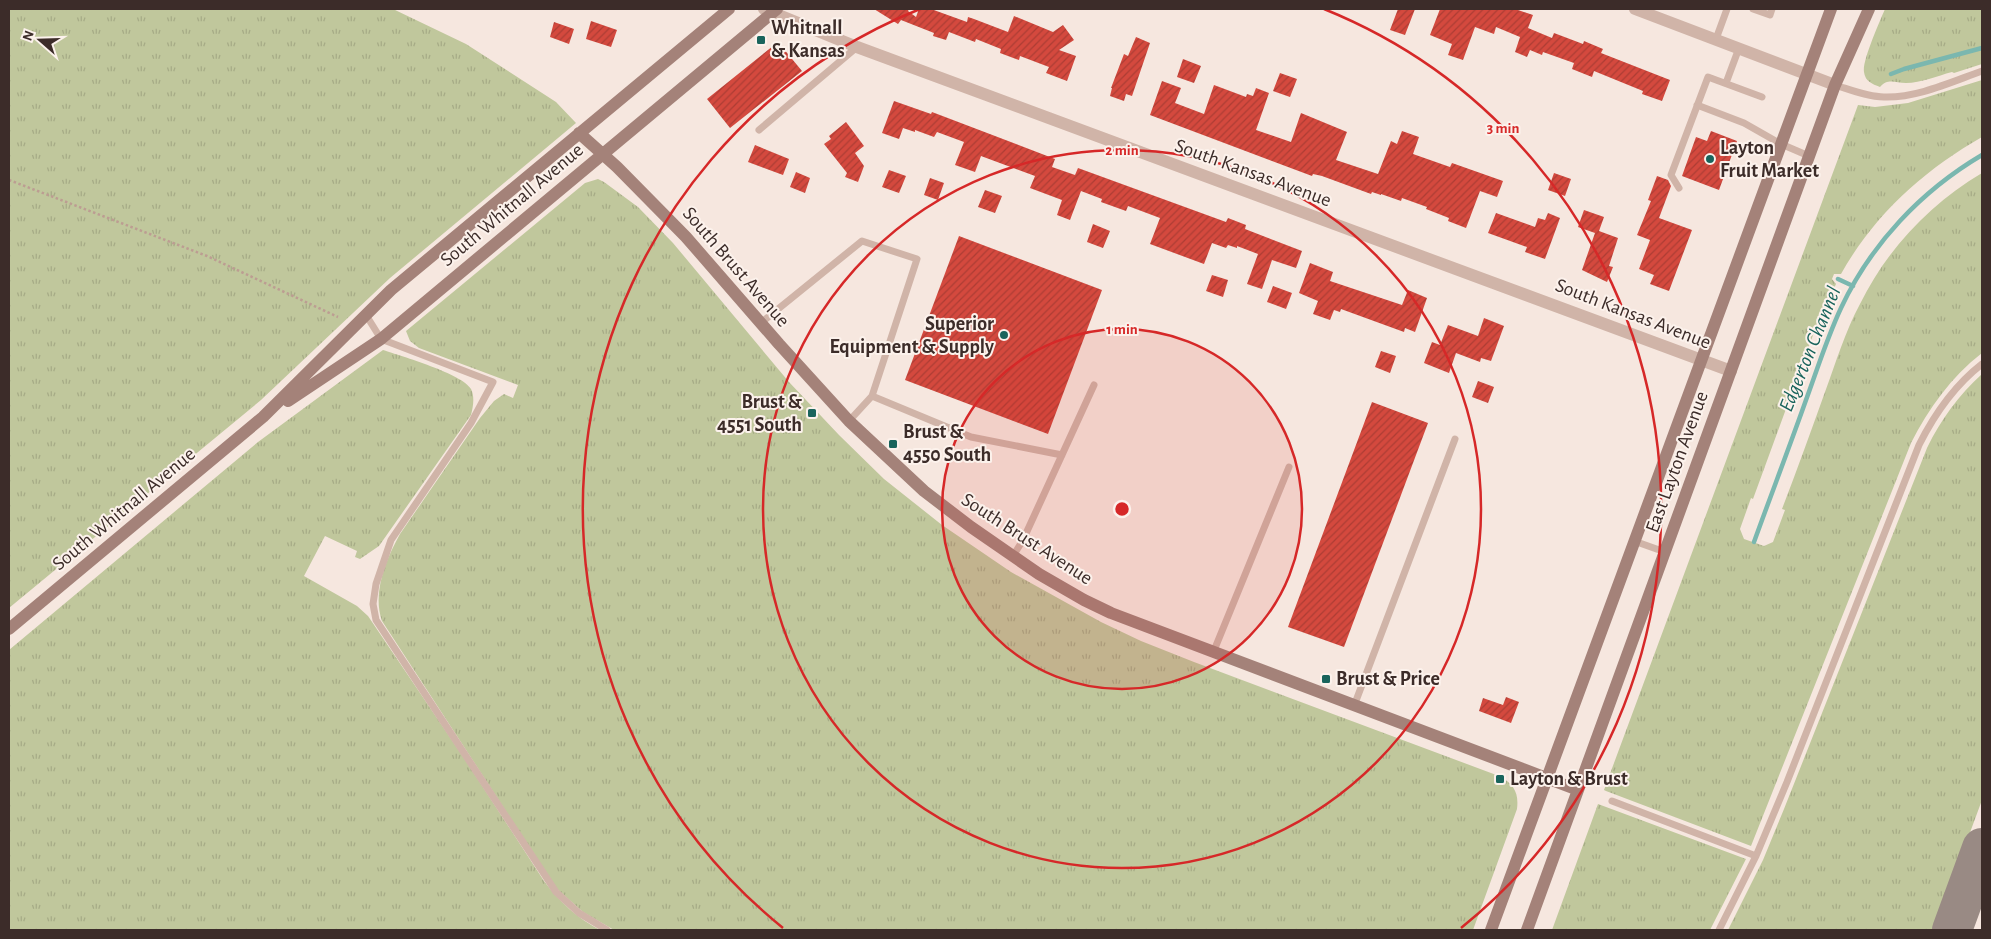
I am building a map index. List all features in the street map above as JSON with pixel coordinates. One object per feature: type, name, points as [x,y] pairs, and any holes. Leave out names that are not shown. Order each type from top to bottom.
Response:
[{"type":"street","name":"South Whitnall Avenue","points":[[9,629],[263,418],[392,290],[729,9]]},
{"type":"street","points":[[1635,9],[1835,85]]},
{"type":"street","name":"East Layton Avenue","points":[[1491,930],[1831,9]]},
{"type":"street","name":"East Layton Avenue","points":[[1526,930],[1835,85],[1869,9]]},
{"type":"street","name":"South Whitnall Avenue","points":[[263,418],[381,339],[771,10]]},
{"type":"street","name":"South Kansas Avenue","points":[[771,10],[857,46],[1731,371]]},
{"type":"street","name":"South Brust Avenue","points":[[579,133],[686,236],[848,421],[924,492],[1012,556],[1084,600],[1111,613],[1578,790]]},
{"type":"lane","points":[[1716,39],[1728,9]]},
{"type":"lane","points":[[1753,9],[1770,15],[1772,9]]},
{"type":"lane","points":[[759,130],[857,46]]},
{"type":"lane","points":[[1726,83],[1740,48]]},
{"type":"lane","points":[[1835,85],[1863,94],[1883,97],[1902,96],[1982,72]]},
{"type":"lane","points":[[1679,188],[1671,175],[1708,77],[1762,97]]},
{"type":"lane","points":[[1697,105],[1744,123],[1780,144],[1809,156]]},
{"type":"lane","points":[[762,322],[862,241],[917,259],[872,396],[848,421]]},
{"type":"lane","points":[[366,315],[381,339],[493,382],[471,423],[390,540],[375,589],[373,604],[376,620],[556,892],[579,913],[607,930]]},
{"type":"lane","points":[[1719,930],[1756,856],[1919,446],[1947,400],[1982,364]]},
{"type":"lane","points":[[1012,556],[1023,540],[1094,384]]},
{"type":"lane","points":[[872,396],[971,436],[1062,455]]},
{"type":"lane","points":[[1354,706],[1455,439]]},
{"type":"lane","points":[[1213,653],[1289,467]]},
{"type":"lane","points":[[1634,541],[1665,552]]},
{"type":"lane","points":[[1612,802],[1756,856]]},
{"type":"path","points":[[9,180],[207,256],[338,317]]},
{"type":"green space","points":[[9,9],[393,9],[466,44],[556,102],[576,123],[390,278],[261,400],[9,608]]},
{"type":"green space","points":[[1885,9],[1982,9],[1982,64],[1917,82],[1889,82],[1880,87],[1872,83],[1866,78],[1864,67]]},
{"type":"green space","points":[[1982,80],[1982,137],[1940,164],[1902,196],[1869,232],[1841,274],[1834,274],[1832,279],[1836,284],[1816,327],[1753,499],[1751,498],[1740,529],[1744,539],[1764,546],[1773,542],[1785,510],[1782,509],[1841,347],[1871,284],[1897,247],[1928,214],[1963,185],[1982,173],[1982,353],[1960,372],[1942,394],[1925,418],[1911,443],[1751,846],[1604,790],[1858,105],[1875,107],[1908,103]]},
{"type":"green space","points":[[598,179],[638,207],[673,243],[789,382],[884,479],[942,525],[1011,572],[1101,622],[1141,641],[1499,776],[1508,782],[1516,794],[1517,809],[1473,930],[614,930],[583,912],[557,889],[539,862],[382,621],[379,599],[382,576],[400,534],[480,418],[494,401],[504,394],[513,398],[518,385],[419,348],[410,341],[406,331],[585,183]]},
{"type":"green space","points":[[383,350],[431,366],[466,383],[473,395],[471,415],[379,546],[360,559],[355,557],[357,551],[325,536],[304,576],[357,606],[368,616],[544,881],[569,909],[600,930],[9,930],[9,650],[258,442]]},
{"type":"green space","points":[[1982,374],[1982,800],[1934,930],[1728,930],[1763,860],[1927,448],[1951,408]]},
{"type":"green space","points":[[1598,804],[1746,859],[1710,930],[1552,930]]},
{"type":"building","points":[[874,9],[909,9],[908,11],[916,17],[919,9],[931,9],[967,22],[968,17],[1008,32],[1014,16],[1053,32],[1063,25],[1074,40],[1059,50],[1076,56],[1067,81],[1046,73],[1049,67],[1020,56],[1019,60],[1000,53],[1001,49],[976,39],[975,42],[949,32],[946,40],[933,36],[934,33],[901,20],[898,24]]},
{"type":"building","points":[[1398,9],[1415,9],[1405,35],[1390,30]]},
{"type":"building","points":[[1440,9],[1515,9],[1533,15],[1528,28],[1552,38],[1554,33],[1583,44],[1584,41],[1603,49],[1601,53],[1670,80],[1662,101],[1642,94],[1643,91],[1594,71],[1592,77],[1572,69],[1574,63],[1543,52],[1542,55],[1530,50],[1527,57],[1515,52],[1520,37],[1496,27],[1494,34],[1475,27],[1463,60],[1448,55],[1452,44],[1430,35]]},
{"type":"building","points":[[591,21],[617,30],[611,47],[586,39]]},
{"type":"building","points":[[554,22],[574,29],[569,44],[550,37]]},
{"type":"building","points":[[1136,37],[1150,43],[1132,96],[1126,94],[1124,101],[1110,96],[1111,88],[1124,54],[1128,56]]},
{"type":"building","points":[[778,42],[802,71],[730,128],[707,99]]},
{"type":"building","points":[[1183,59],[1201,66],[1194,83],[1177,77]]},
{"type":"building","points":[[1280,73],[1297,79],[1290,97],[1273,91]]},
{"type":"building","points":[[1162,81],[1181,88],[1175,103],[1204,114],[1214,85],[1246,97],[1247,94],[1253,96],[1256,88],[1269,93],[1256,130],[1291,142],[1301,113],[1347,132],[1336,160],[1378,174],[1391,141],[1397,144],[1402,131],[1419,137],[1413,154],[1450,167],[1452,163],[1503,181],[1497,197],[1480,191],[1466,228],[1448,221],[1449,218],[1426,209],[1427,207],[1402,198],[1401,201],[1381,194],[1372,192],[1371,194],[1322,176],[1313,174],[1312,176],[1150,115]]},
{"type":"building","points":[[894,101],[931,114],[932,112],[1055,159],[1052,167],[1075,175],[1078,168],[1226,222],[1228,218],[1246,225],[1245,229],[1302,251],[1296,268],[1272,260],[1262,289],[1247,284],[1258,254],[1237,246],[1237,248],[1228,245],[1226,248],[1212,243],[1204,264],[1150,244],[1160,218],[1128,206],[1126,211],[1101,202],[1102,199],[1081,191],[1070,220],[1057,215],[1062,200],[1030,188],[1035,176],[981,156],[975,172],[955,165],[964,142],[937,132],[934,137],[903,128],[899,139],[882,133]]},
{"type":"building","points":[[846,122],[864,146],[855,153],[864,166],[858,182],[845,177],[847,173],[824,144],[831,139],[829,136]]},
{"type":"building","name":"Layton Fruit Market","points":[[1711,131],[1737,141],[1719,190],[1682,176],[1696,137],[1707,141]]},
{"type":"building","points":[[755,145],[789,159],[783,175],[748,162]]},
{"type":"building","points":[[889,170],[906,176],[899,193],[882,187]]},
{"type":"building","points":[[796,172],[810,178],[805,193],[790,187]]},
{"type":"building","points":[[1554,173],[1571,179],[1565,196],[1548,190]]},
{"type":"building","points":[[1657,176],[1668,180],[1671,186],[1659,218],[1692,230],[1669,291],[1650,284],[1654,275],[1639,269],[1650,240],[1637,235],[1651,201],[1648,200]]},
{"type":"building","points":[[930,178],[944,183],[938,200],[924,195]]},
{"type":"building","points":[[985,190],[1002,196],[995,213],[978,207]]},
{"type":"building","points":[[1584,210],[1604,217],[1599,231],[1618,238],[1609,266],[1613,267],[1607,282],[1582,270],[1595,233],[1578,227]]},
{"type":"building","points":[[1496,213],[1535,227],[1538,218],[1545,220],[1548,213],[1560,218],[1545,259],[1525,252],[1527,247],[1488,233]]},
{"type":"building","points":[[1093,224],[1110,231],[1103,248],[1087,242]]},
{"type":"building","name":"Superior Equipment & Supply","points":[[959,236],[1102,290],[1048,434],[905,380]]},
{"type":"building","points":[[1310,263],[1333,272],[1330,281],[1402,305],[1408,290],[1427,298],[1415,332],[1405,328],[1404,332],[1341,309],[1340,312],[1334,310],[1330,320],[1313,314],[1318,301],[1299,293]]},
{"type":"building","points":[[1212,275],[1228,280],[1223,297],[1206,291]]},
{"type":"building","points":[[1273,286],[1292,293],[1286,309],[1267,302]]},
{"type":"building","points":[[1484,318],[1504,326],[1491,361],[1481,358],[1480,362],[1456,353],[1449,373],[1424,363],[1432,342],[1440,345],[1448,325],[1478,336]]},
{"type":"building","points":[[1381,351],[1396,356],[1390,373],[1375,367]]},
{"type":"building","points":[[1478,381],[1494,387],[1488,403],[1472,397]]},
{"type":"building","points":[[1372,402],[1428,423],[1344,647],[1288,627]]},
{"type":"building","points":[[1506,697],[1519,702],[1511,723],[1479,711],[1483,698],[1503,705]]},
{"type":"waterway","points":[[1891,74],[1982,48]]},
{"type":"waterway","name":"Edgerton Channel","points":[[1754,542],[1827,342],[1853,285],[1883,241],[1918,202],[1938,185],[1982,155]]},
{"type":"waterway","points":[[1838,279],[1853,286]]},
{"type":"taxiway","points":[[1952,930],[1982,848]]},
{"type":"place","name":"Whitnall & Kansas","points":[[761,40]]},
{"type":"place","name":"Layton Fruit Market","points":[[1710,159]]},
{"type":"place","name":"Superior Equipment & Supply","points":[[1004,335]]},
{"type":"place","name":"Brust & 4551 South","points":[[812,413]]},
{"type":"place","name":"Brust & 4550 South","points":[[893,444]]},
{"type":"place","name":"Brust & Price","points":[[1326,679]]},
{"type":"place","name":"Layton & Brust","points":[[1500,779]]}]
